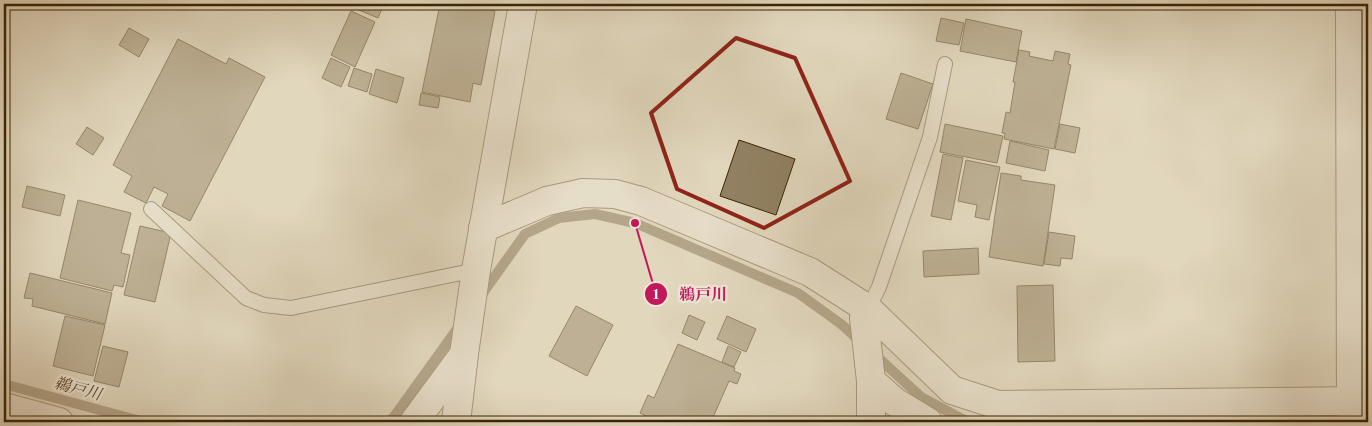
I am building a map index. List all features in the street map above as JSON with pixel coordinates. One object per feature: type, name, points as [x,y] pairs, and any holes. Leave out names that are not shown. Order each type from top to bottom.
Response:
[{"type":"street","points":[[456,422],[475,273],[523,4]]},
{"type":"street","points":[[483,228],[547,200],[583,193],[615,194],[641,201],[810,272],[866,313],[952,390],[998,405],[1355,409],[1350,4]]},
{"type":"street","points":[[866,313],[871,422]]},
{"type":"street","points":[[414,422],[465,343]]},
{"type":"street","points":[[870,374],[896,412],[928,422]]},
{"type":"street","points":[[4,407],[59,422]]},
{"type":"lane","points":[[866,313],[879,287],[930,138],[945,64]]},
{"type":"lane","points":[[150,210],[246,298],[264,305],[291,308],[475,273]]},
{"type":"highlighted area","points":[[736,38],[795,58],[850,181],[764,228],[677,189],[651,113]]},
{"type":"building","points":[[356,4],[384,4],[378,18],[354,8]]},
{"type":"building","points":[[440,4],[489,4],[488,9],[495,11],[481,85],[473,83],[470,102],[422,92]]},
{"type":"building","points":[[351,11],[375,22],[355,67],[331,55]]},
{"type":"building","points":[[941,18],[964,23],[959,45],[936,41]]},
{"type":"building","points":[[966,19],[1022,31],[1016,62],[960,51]]},
{"type":"building","points":[[129,28],[149,39],[139,57],[119,45]]},
{"type":"building","points":[[178,39],[226,64],[229,58],[265,77],[190,221],[162,206],[168,194],[154,187],[146,203],[124,192],[132,176],[113,165]]},
{"type":"building","points":[[1019,50],[1030,52],[1029,56],[1053,61],[1055,51],[1070,54],[1068,64],[1071,65],[1054,149],[1004,139],[1005,133],[1002,133],[1006,112],[1010,113]]},
{"type":"building","points":[[331,58],[350,67],[341,87],[322,78]]},
{"type":"building","points":[[354,68],[372,74],[367,92],[348,86]]},
{"type":"building","points":[[376,69],[404,78],[397,103],[369,94]]},
{"type":"building","points":[[901,73],[933,84],[918,129],[886,119]]},
{"type":"building","points":[[421,93],[440,97],[438,108],[419,105]]},
{"type":"building","points":[[945,124],[1003,136],[997,163],[940,152]]},
{"type":"building","points":[[1060,124],[1080,128],[1075,153],[1055,149]]},
{"type":"building","points":[[87,127],[104,138],[93,155],[76,144]]},
{"type":"building","points":[[739,140],[795,159],[776,215],[720,196]]},
{"type":"building","points":[[1010,141],[1049,150],[1045,171],[1006,163]]},
{"type":"building","points":[[943,154],[963,158],[951,220],[931,216]]},
{"type":"building","points":[[966,160],[1000,167],[989,220],[975,217],[977,205],[958,201]]},
{"type":"building","points":[[1001,173],[1021,176],[1021,180],[1055,185],[1043,266],[989,257]]},
{"type":"building","points":[[27,186],[65,195],[60,216],[22,207]]},
{"type":"building","points":[[78,200],[131,213],[121,253],[130,255],[123,287],[114,285],[112,291],[60,278]]},
{"type":"building","points":[[140,226],[171,233],[155,302],[124,295]]},
{"type":"building","points":[[1049,232],[1075,236],[1072,259],[1061,258],[1060,266],[1044,264]]},
{"type":"building","points":[[978,248],[979,274],[924,277],[923,251]]},
{"type":"building","points":[[30,273],[112,293],[105,324],[32,306],[33,299],[24,298]]},
{"type":"building","points":[[1053,285],[1055,361],[1018,362],[1017,286]]},
{"type":"building","points":[[576,306],[613,325],[587,376],[549,356]]},
{"type":"building","points":[[689,315],[705,322],[697,340],[682,333]]},
{"type":"building","points":[[65,316],[105,325],[93,376],[53,366]]},
{"type":"building","points":[[727,316],[756,329],[746,352],[717,339]]},
{"type":"building","points":[[678,344],[735,368],[734,371],[741,374],[737,384],[729,381],[711,422],[643,422],[646,416],[640,413],[648,395],[654,398]]},
{"type":"building","points":[[103,346],[128,352],[119,387],[94,381]]},
{"type":"building","points":[[728,346],[741,352],[734,367],[722,362]]},
{"type":"waterway","name":"鵜戸川","points":[[480,297],[525,234],[559,218],[595,214],[635,223],[798,293],[841,324],[862,343]]},
{"type":"waterway","name":"鵜戸川","points":[[388,422],[393,418],[460,325]]},
{"type":"waterway","name":"鵜戸川","points":[[873,353],[921,397],[968,422]]},
{"type":"waterway","name":"鵜戸川","points":[[4,384],[144,422]]},
{"type":"place","name":"鵜戸川","points":[[635,223]]}]
